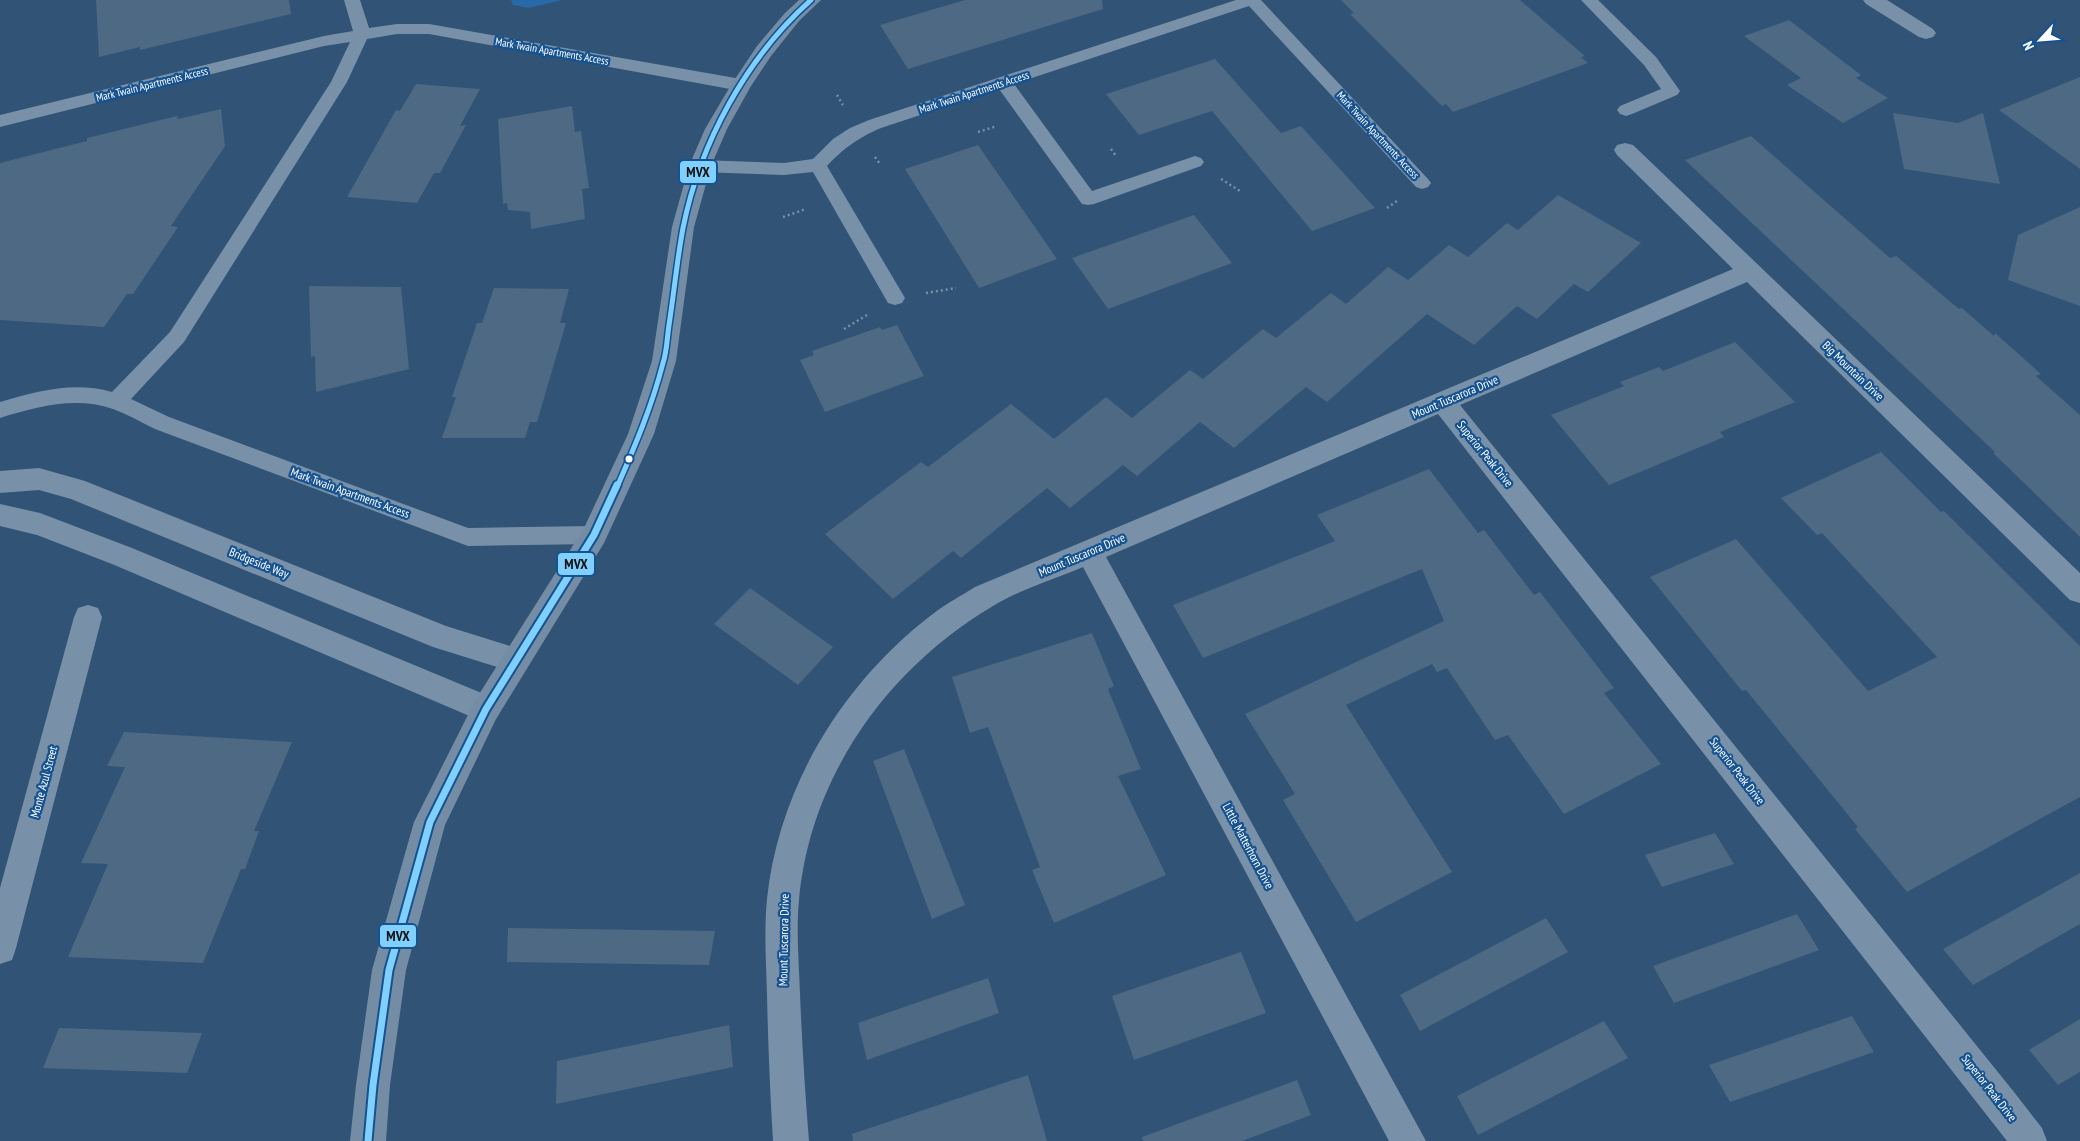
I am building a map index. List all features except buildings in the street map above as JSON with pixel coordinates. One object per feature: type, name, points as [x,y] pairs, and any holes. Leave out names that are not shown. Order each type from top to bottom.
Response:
[{"type":"street","points":[[368,1141],[373,1085],[389,970],[430,822],[486,709],[594,535],[641,434],[664,361],[683,227],[700,166],[716,129],[741,85],[769,45],[792,17],[811,0]]},
{"type":"street","points":[[1873,0],[1926,33]]},
{"type":"street","name":"Big Mountain Drive","points":[[1625,150],[2080,591]]},
{"type":"street","name":"Mount Tuscarora Drive","points":[[792,1141],[782,953],[783,899],[794,838],[807,798],[830,749],[859,704],[902,658],[941,623],[984,596],[1750,271]]},
{"type":"street","name":"Superior Peak Drive","points":[[1443,402],[1990,1089],[2029,1141]]},
{"type":"street","name":"Bridgeside Way","points":[[0,482],[40,479],[76,489],[444,638],[516,660]]},
{"type":"street","points":[[0,515],[40,524],[122,556],[486,709]]},
{"type":"street","name":"Little Matterhorn Drive","points":[[1089,551],[1408,1141]]},
{"type":"street","name":"Monte Azul Street","points":[[0,948],[88,617]]},
{"type":"lane","points":[[116,401],[177,337],[339,82],[362,33],[352,0]]},
{"type":"lane","name":"Mark Twain Apartments Access","points":[[818,164],[839,143],[858,131],[1252,0],[1422,183]]},
{"type":"lane","points":[[1589,0],[1650,61],[1671,92],[1626,110]]},
{"type":"lane","name":"Mark Twain Apartments Access","points":[[0,121],[362,33],[396,29],[429,29],[741,85]]},
{"type":"lane","points":[[1004,83],[1088,199],[1195,162]]},
{"type":"lane","points":[[700,166],[784,169],[818,164],[895,298]]},
{"type":"lane","name":"Mark Twain Apartments Access","points":[[0,410],[33,400],[62,395],[86,395],[116,401],[162,423],[468,537],[594,535]]},
{"type":"shaded area","points":[[511,0],[562,0],[529,8],[513,5]]},
{"type":"transit line","name":"MVX","points":[[368,1141],[373,1085],[389,970],[430,822],[486,709],[594,535],[641,434],[664,361],[683,227],[700,166],[716,129],[741,85],[764,51],[792,17],[811,0]]}]
